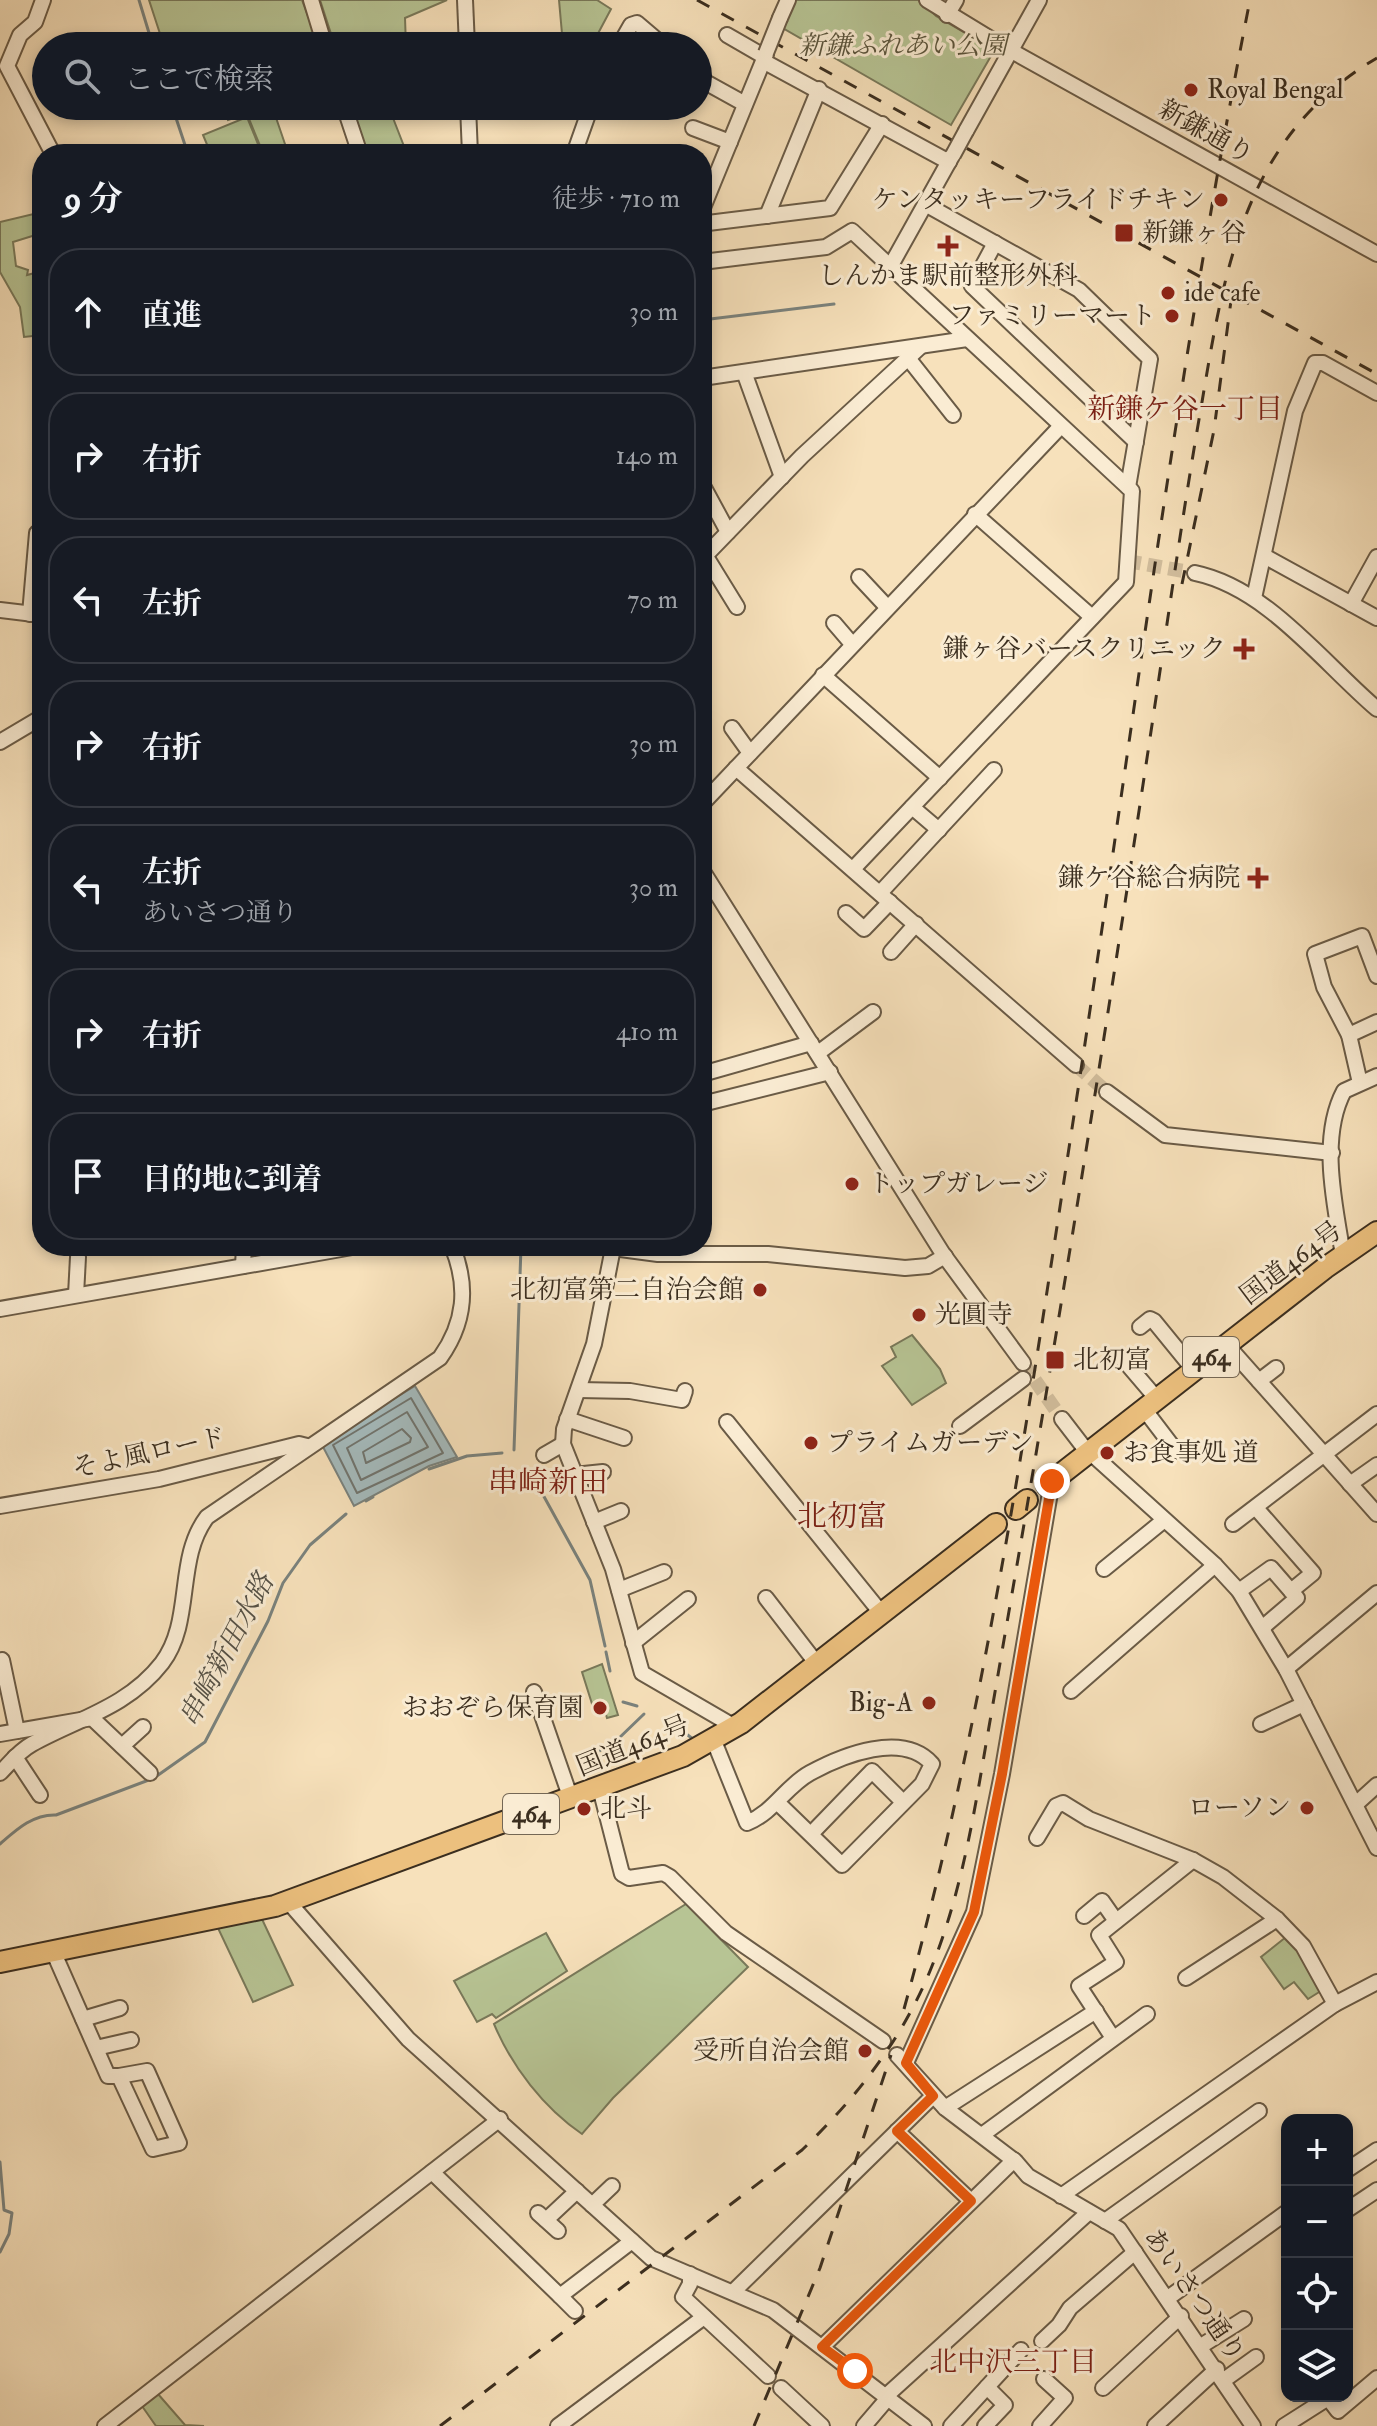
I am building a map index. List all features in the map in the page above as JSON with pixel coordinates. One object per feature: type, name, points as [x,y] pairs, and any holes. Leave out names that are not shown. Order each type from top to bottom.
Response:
[{"type":"highway","name":"国道464号","points":[[1050,1483],[1226,1344],[1377,1232]]},
{"type":"highway","name":"国道464号","points":[[0,1962],[208,1921],[291,1900],[571,1799],[714,1741],[996,1524]]},
{"type":"street","points":[[32,114],[7,66],[20,35],[35,22],[43,0]]},
{"type":"street","points":[[311,0],[321,32]]},
{"type":"street","points":[[465,0],[466,32]]},
{"type":"street","points":[[712,186],[788,0]]},
{"type":"street","name":"新鎌通り","points":[[927,0],[947,15],[1377,254]]},
{"type":"street","points":[[947,15],[956,0]]},
{"type":"street","points":[[890,267],[1039,0]]},
{"type":"street","points":[[627,32],[631,25],[637,23],[648,32]]},
{"type":"street","points":[[727,35],[882,124],[951,158]]},
{"type":"street","points":[[712,86],[745,104]]},
{"type":"street","points":[[767,216],[819,89]]},
{"type":"street","points":[[35,120],[48,144]]},
{"type":"street","points":[[349,120],[357,144]]},
{"type":"street","points":[[469,120],[470,144]]},
{"type":"street","points":[[578,144],[586,120]]},
{"type":"street","points":[[712,223],[830,208],[882,124]]},
{"type":"street","points":[[693,128],[730,142]]},
{"type":"street","points":[[925,204],[1079,290],[1150,359],[1128,487]]},
{"type":"street","points":[[712,261],[826,247],[852,231],[1132,491],[1126,582],[853,869]]},
{"type":"street","points":[[995,243],[972,286],[1136,442]]},
{"type":"street","points":[[712,377],[967,339]]},
{"type":"street","points":[[712,549],[782,477],[920,347]]},
{"type":"street","points":[[908,358],[953,415]]},
{"type":"street","points":[[1254,598],[1295,411],[1315,363],[1323,363],[1377,393]]},
{"type":"street","points":[[744,372],[782,477]]},
{"type":"street","points":[[712,793],[1060,427]]},
{"type":"street","points":[[712,502],[728,532]]},
{"type":"street","points":[[975,514],[1092,617]]},
{"type":"street","points":[[1264,556],[1377,618]]},
{"type":"street","points":[[1351,604],[1377,557]]},
{"type":"street","points":[[712,569],[737,607]]},
{"type":"street","points":[[1195,573],[1226,581],[1254,598],[1377,709]]},
{"type":"street","points":[[859,577],[887,607]]},
{"type":"street","points":[[0,610],[32,614]]},
{"type":"street","points":[[834,623],[852,644]]},
{"type":"street","points":[[823,675],[940,778]]},
{"type":"street","points":[[0,742],[32,723]]},
{"type":"street","points":[[732,728],[750,753]]},
{"type":"street","points":[[736,768],[1076,1065]]},
{"type":"street","points":[[846,913],[864,929],[939,830],[994,770]]},
{"type":"street","points":[[912,807],[939,830]]},
{"type":"street","points":[[712,886],[945,1256],[1023,1363]]},
{"type":"street","points":[[891,952],[916,924]]},
{"type":"street","points":[[1360,1083],[1349,1035],[1324,987],[1315,954],[1362,936],[1377,976]]},
{"type":"street","points":[[712,1072],[814,1048],[873,1012]]},
{"type":"street","points":[[1349,1035],[1377,1022]]},
{"type":"street","points":[[712,1102],[830,1072]]},
{"type":"street","points":[[1343,1255],[1332,1153],[1341,1098],[1344,1091],[1377,1076]]},
{"type":"street","points":[[1107,1092],[1165,1135],[1332,1153]]},
{"type":"street","points":[[712,1254],[768,1254],[905,1268],[928,1266],[945,1256]]},
{"type":"street","points":[[243,1266],[244,1256]]},
{"type":"street","points":[[0,1309],[243,1266],[271,1256]]},
{"type":"street","points":[[0,1773],[29,1745],[92,1718],[136,1688],[168,1652],[182,1610],[195,1537],[207,1517],[307,1446],[426,1371],[440,1358],[460,1321],[464,1306],[454,1256]]},
{"type":"street","points":[[605,1256],[594,1344],[567,1419],[563,1444],[619,1590],[639,1668],[648,1678],[735,1727]]},
{"type":"street","points":[[76,1295],[78,1257]]},
{"type":"street","points":[[1140,1327],[1150,1319],[1154,1321],[1194,1370]]},
{"type":"street","points":[[1226,1344],[1377,1514]]},
{"type":"street","points":[[1122,1358],[1176,1451]]},
{"type":"street","points":[[1259,1381],[1276,1368]]},
{"type":"street","points":[[960,1426],[1023,1379]]},
{"type":"street","points":[[579,1390],[630,1391],[682,1400],[685,1391]]},
{"type":"street","points":[[1233,1524],[1377,1414]]},
{"type":"street","points":[[567,1419],[624,1438]]},
{"type":"street","points":[[1062,1419],[1090,1451],[1163,1521],[1215,1565],[1239,1591],[1286,1669],[1377,1848]]},
{"type":"street","points":[[727,1422],[882,1614]]},
{"type":"street","name":"そよ風ロード","points":[[0,1506],[159,1479],[299,1444],[307,1446]]},
{"type":"street","points":[[544,1455],[563,1444]]},
{"type":"street","points":[[1350,1484],[1377,1465]]},
{"type":"street","points":[[574,1475],[603,1472]]},
{"type":"street","name":"あいさつ通り","points":[[1050,1483],[1002,1774],[974,1912],[902,2059],[945,2108],[1014,2160],[1028,2176],[1119,2229],[1253,2426]]},
{"type":"street","points":[[1256,1508],[1313,1573],[1291,1591]]},
{"type":"street","points":[[594,1522],[621,1511]]},
{"type":"street","points":[[1104,1569],[1163,1521]]},
{"type":"street","points":[[1071,1691],[1215,1565]]},
{"type":"street","points":[[1239,1591],[1271,1568],[1297,1598],[1262,1628]]},
{"type":"street","points":[[619,1590],[664,1572]]},
{"type":"street","points":[[1286,1669],[1377,1593]]},
{"type":"street","points":[[766,1598],[817,1664]]},
{"type":"street","points":[[633,1643],[688,1599]]},
{"type":"street","points":[[2,1660],[17,1731]]},
{"type":"street","points":[[534,1692],[571,1799]]},
{"type":"street","points":[[1261,1724],[1304,1704]]},
{"type":"street","points":[[0,1734],[92,1718]]},
{"type":"street","points":[[92,1718],[150,1773]]},
{"type":"street","points":[[122,1746],[143,1727]]},
{"type":"street","points":[[714,1741],[747,1823],[762,1817],[808,1774],[858,1754],[892,1746],[924,1756],[932,1764],[922,1784],[842,1865],[778,1803]]},
{"type":"street","points":[[15,1757],[40,1795]]},
{"type":"street","points":[[811,1834],[872,1771],[903,1802]]},
{"type":"street","points":[[1356,1804],[1377,1785]]},
{"type":"street","points":[[600,1788],[622,1874],[629,1878],[663,1873],[670,1877],[726,1933],[883,2041]]},
{"type":"street","points":[[1037,1838],[1056,1806],[1063,1803],[1089,1819],[1212,1868],[1277,1919],[1303,1946],[1335,2004]]},
{"type":"street","points":[[1113,2038],[1079,1986],[1116,1962],[1099,1935],[1193,1860]]},
{"type":"street","points":[[291,1900],[292,1906],[408,2039],[632,2241],[657,2261],[773,2310],[924,2426]]},
{"type":"street","points":[[1084,1916],[1102,1901],[1116,1921]]},
{"type":"street","points":[[1186,1978],[1277,1919]]},
{"type":"street","points":[[53,1951],[108,2076],[147,2071],[179,2143],[153,2149],[119,2076]]},
{"type":"street","points":[[1061,2196],[1335,2004],[1377,1982]]},
{"type":"street","points":[[83,2019],[120,2008]]},
{"type":"street","points":[[945,2108],[1096,2011]]},
{"type":"street","points":[[982,2135],[1147,2014]]},
{"type":"street","points":[[96,2048],[131,2040]]},
{"type":"street","points":[[734,2291],[933,2096]]},
{"type":"street","points":[[1105,2221],[1259,2111]]},
{"type":"street","points":[[105,2426],[500,2119]]},
{"type":"street","points":[[897,2131],[971,2201]]},
{"type":"street","points":[[1353,2166],[1377,2150]]},
{"type":"street","points":[[822,2347],[1014,2160]]},
{"type":"street","points":[[432,2172],[575,2311]]},
{"type":"street","points":[[592,2205],[612,2186]]},
{"type":"street","points":[[1353,2206],[1377,2190]]},
{"type":"street","points":[[558,2231],[542,2217],[577,2191]]},
{"type":"street","points":[[864,2426],[887,2397],[1089,2212]]},
{"type":"street","points":[[1168,2298],[1281,2216]]},
{"type":"street","points":[[560,2296],[632,2241]]},
{"type":"street","points":[[1042,2341],[1059,2325],[1070,2308],[1135,2252]]},
{"type":"street","points":[[690,2274],[690,2284],[683,2297],[768,2376]]},
{"type":"street","points":[[1103,2388],[1181,2316]]},
{"type":"street","points":[[558,2426],[704,2317]]},
{"type":"street","points":[[1201,2346],[1244,2319]]},
{"type":"street","points":[[951,2426],[1021,2350]]},
{"type":"street","points":[[1155,2426],[1220,2375],[1256,2357]]},
{"type":"street","points":[[1284,2426],[1328,2398],[1338,2411],[1377,2378]]},
{"type":"street","points":[[1040,2426],[1065,2398],[1044,2379]]},
{"type":"street","points":[[985,2426],[1005,2405],[987,2387]]},
{"type":"street","points":[[781,2388],[822,2426]]},
{"type":"green space","points":[[149,0],[302,0],[314,32],[159,32]]},
{"type":"green space","points":[[320,0],[447,0],[405,18],[406,32],[330,32]]},
{"type":"green space","points":[[559,0],[597,0],[611,9],[599,32],[562,32]]},
{"type":"green space","name":"新鎌ふれあい公園","points":[[792,0],[920,0],[936,16],[991,48],[991,56],[951,125],[781,27]]},
{"type":"green space","points":[[240,120],[248,120],[258,144],[207,144],[203,135]]},
{"type":"green space","points":[[249,120],[277,120],[285,144],[259,144]]},
{"type":"green space","points":[[356,120],[394,120],[403,144],[364,144]]},
{"type":"green space","points":[[32,214],[32,236],[13,242],[16,266],[28,270],[27,275],[32,274],[32,336],[24,337],[20,307],[0,272],[0,222]]},
{"type":"green space","points":[[912,1335],[940,1369],[946,1383],[912,1405],[882,1366],[896,1357],[891,1347]]},
{"type":"green space","points":[[602,1664],[618,1715],[607,1718],[603,1704],[593,1707],[582,1672]]},
{"type":"green space","points":[[686,1904],[748,1967],[613,2098],[582,2134],[555,2112],[530,2085],[510,2056],[494,2024]]},
{"type":"green space","points":[[261,1917],[293,1985],[253,2002],[217,1926]]},
{"type":"green space","points":[[546,1933],[567,1971],[496,2018],[492,2014],[477,2022],[454,1981]]},
{"type":"green space","points":[[1286,1937],[1291,1938],[1324,1989],[1308,1999],[1294,1982],[1284,1989],[1261,1957]]},
{"type":"green space","points":[[158,2394],[185,2425],[204,2426],[156,2426],[142,2406]]},
{"type":"water","points":[[415,1386],[457,1457],[429,1466],[354,1506],[321,1443]]},
{"type":"waterway","points":[[139,0],[149,32]]},
{"type":"waterway","points":[[177,120],[185,144]]},
{"type":"waterway","points":[[712,319],[834,304]]},
{"type":"waterway","name":"串崎新田水路","points":[[514,1450],[521,1256]]},
{"type":"waterway","name":"串崎新田水路","points":[[429,1469],[467,1456],[502,1453]]},
{"type":"waterway","points":[[542,1493],[590,1580],[605,1646]]},
{"type":"waterway","name":"串崎新田水路","points":[[366,1501],[373,1497]]},
{"type":"waterway","name":"串崎新田水路","points":[[0,1844],[32,1820],[56,1815],[154,1778],[205,1742],[268,1621],[283,1583],[310,1545],[346,1514]]},
{"type":"waterway","points":[[606,1652],[610,1671]]},
{"type":"waterway","points":[[623,1702],[637,1706]]},
{"type":"waterway","points":[[617,1740],[644,1714]]},
{"type":"waterway","points":[[677,1727],[693,1739]]},
{"type":"waterway","points":[[589,1757],[606,1747]]},
{"type":"waterway","name":"串崎新田水路","points":[[0,2162],[4,2210],[12,2213],[9,2234],[0,2252]]},
{"type":"tunnel","points":[[1127,561],[1195,573]]},
{"type":"tunnel","points":[[1076,1065],[1107,1092]]},
{"type":"tunnel","points":[[1023,1363],[1062,1419]]},
{"type":"railway","points":[[697,0],[1377,374]]},
{"type":"railway","points":[[904,2009],[960,1780],[1005,1549],[1079,1083],[1179,405],[1250,0]]},
{"type":"railway","points":[[440,2426],[802,2150],[859,2089],[891,2045],[930,1971],[950,1916],[981,1773],[1078,1202],[1187,492],[1221,301],[1249,208],[1270,165],[1298,125],[1333,89],[1377,58]]},
{"type":"railway","points":[[1182,584],[1214,430],[1232,293]]},
{"type":"railway","points":[[754,2426],[820,2268],[891,2055]]},
{"type":"place","name":"Royal Bengal","points":[[1191,90]]},
{"type":"place","name":"ケンタッキーフライドチキン","points":[[1221,200]]},
{"type":"place","name":"新鎌ヶ谷","points":[[1124,233]]},
{"type":"place","name":"しんかま駅前整形外科","points":[[948,246]]},
{"type":"place","name":"ide cafe","points":[[1168,293]]},
{"type":"place","name":"ファミリーマート","points":[[1172,316]]},
{"type":"place","name":"鎌ヶ谷バースクリニック","points":[[1244,649]]},
{"type":"place","name":"鎌ケ谷総合病院","points":[[1258,878]]},
{"type":"place","name":"トップガレージ","points":[[852,1184]]},
{"type":"place","name":"北初富第二自治会館","points":[[760,1290]]},
{"type":"place","name":"光圓寺","points":[[919,1315]]},
{"type":"place","name":"北初富","points":[[1055,1360]]},
{"type":"place","name":"プライムガーデン","points":[[811,1443]]},
{"type":"place","name":"お食事処 道","points":[[1107,1453]]},
{"type":"place","name":"Big-A","points":[[929,1703]]},
{"type":"place","name":"おおぞら保育園","points":[[600,1708]]},
{"type":"place","name":"ローソン","points":[[1307,1808]]},
{"type":"place","name":"北斗","points":[[584,1809]]},
{"type":"place","name":"受所自治会館","points":[[865,2051]]},
{"type":"district","name":"新鎌ケ谷一丁目","points":[[1185,409]]},
{"type":"district","name":"串崎新田","points":[[548,1482]]},
{"type":"district","name":"北初富","points":[[842,1516]]},
{"type":"district","name":"北中沢三丁目","points":[[1013,2362]]},
{"type":"route","points":[[855,2371],[822,2347],[971,2201],[897,2131],[933,2096],[906,2063],[920,2038],[974,1912],[1002,1774],[1052,1481]]}]
